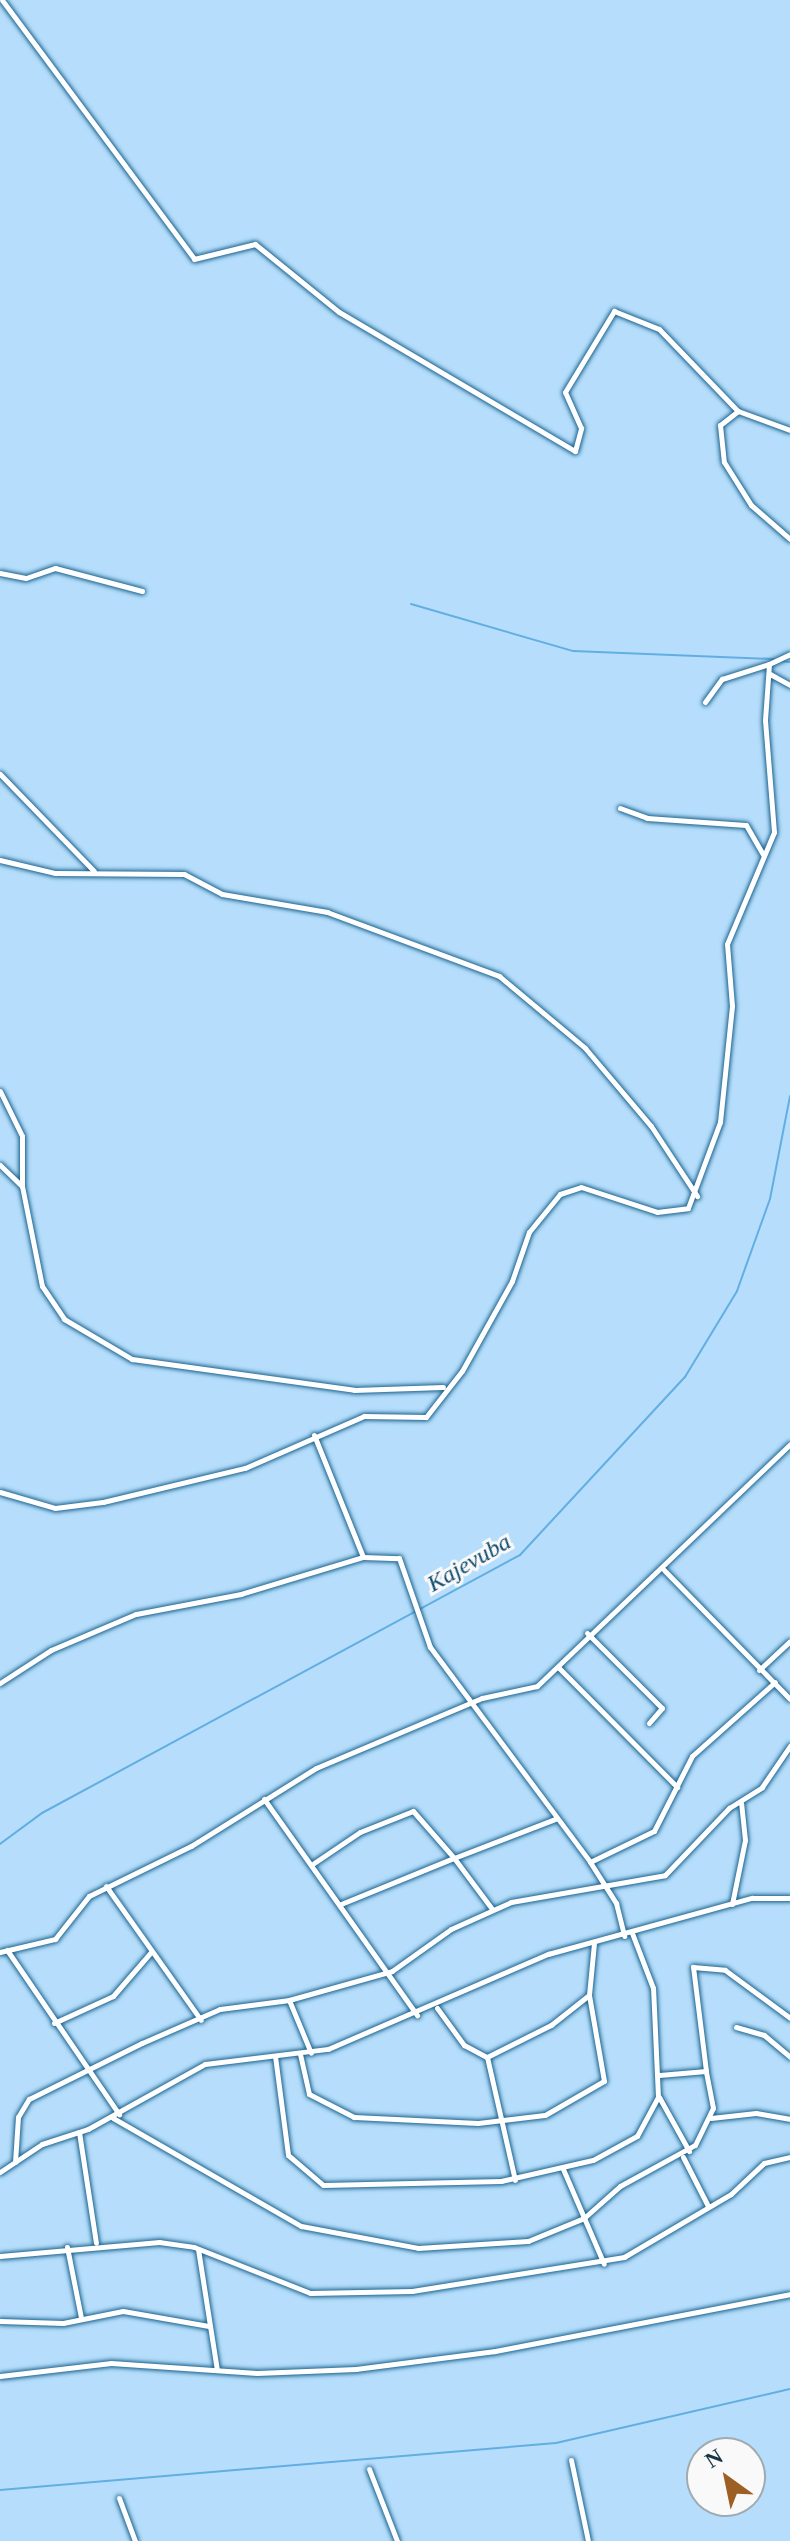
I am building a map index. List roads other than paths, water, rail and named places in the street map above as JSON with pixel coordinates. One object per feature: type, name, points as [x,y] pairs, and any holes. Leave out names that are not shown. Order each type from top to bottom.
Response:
[{"type":"street","points":[[2,0],[194,259],[255,244],[339,312],[575,451],[581,428],[565,392],[610,312],[659,329],[738,411],[790,430]]},
{"type":"street","points":[[738,411],[720,425],[724,462],[751,505],[790,539]]},
{"type":"street","points":[[0,573],[26,578],[55,568],[142,591]]},
{"type":"street","points":[[705,702],[722,679],[790,654]]},
{"type":"street","points":[[0,1492],[55,1508],[103,1502],[245,1468],[314,1435],[364,1416],[420,1420],[443,1387],[462,1371],[512,1281],[529,1232],[560,1194],[581,1187],[680,1213],[697,1196],[720,1122],[732,1006],[727,944],[764,855],[776,801],[765,720],[769,664]]},
{"type":"street","points":[[770,673],[790,685]]},
{"type":"street","points":[[0,774],[94,872]]},
{"type":"street","points":[[620,808],[647,818],[746,825],[764,855]]},
{"type":"street","points":[[0,860],[55,873],[184,874],[222,894],[327,912],[499,976],[585,1048],[651,1126],[697,1196]]},
{"type":"street","points":[[0,1091],[22,1136],[22,1186],[42,1286],[64,1319],[120,1354],[354,1390],[443,1387]]},
{"type":"street","points":[[0,1165],[22,1186]]},
{"type":"street","points":[[314,1435],[363,1557]]},
{"type":"street","points":[[0,1952],[55,1939],[78,1906],[106,1886],[191,1846],[316,1768],[471,1703],[527,1689],[559,1668],[587,1633],[664,1570],[790,1444]]},
{"type":"street","points":[[0,1683],[51,1650],[136,1614],[241,1594],[363,1557],[399,1558],[430,1647],[555,1819],[590,1862],[606,1889],[624,1936]]},
{"type":"street","points":[[664,1570],[790,1699]]},
{"type":"street","points":[[587,1633],[662,1708],[649,1723]]},
{"type":"street","points":[[759,1670],[790,1641]]},
{"type":"street","points":[[559,1668],[677,1787]]},
{"type":"street","points":[[590,1862],[654,1831],[702,1745],[775,1682]]},
{"type":"street","points":[[15,2162],[24,2104],[87,2068],[241,2004],[289,2000],[392,1971],[492,1909],[665,1875],[762,1787],[790,1746]]},
{"type":"street","points":[[264,1799],[392,1971],[417,2015]]},
{"type":"street","points":[[732,1905],[745,1840],[741,1803]]},
{"type":"street","points":[[314,1863],[360,1832],[416,1811],[492,1909]]},
{"type":"street","points":[[341,1904],[555,1819]]},
{"type":"street","points":[[106,1886],[201,2020]]},
{"type":"street","points":[[0,2172],[52,2139],[79,2132],[119,2114],[205,2064],[311,2053],[437,2008],[520,1964],[732,1905],[790,1898]]},
{"type":"street","points":[[275,2056],[284,2142],[310,2179],[323,2185],[515,2180],[563,2169],[637,2136],[658,2097],[653,1988],[632,1933]]},
{"type":"street","points":[[300,2054],[309,2094],[354,2117],[501,2120],[545,2115],[599,2088],[606,2072],[589,1995],[594,1943]]},
{"type":"street","points":[[7,1950],[119,2114]]},
{"type":"street","points":[[54,2023],[113,1996],[151,1951]]},
{"type":"street","points":[[112,2117],[287,2220],[337,2234],[418,2248],[528,2241],[584,2218],[620,2186],[683,2157],[690,2152],[711,2118],[693,1967],[725,1970],[790,2018]]},
{"type":"street","points":[[487,2057],[551,2025],[589,1995]]},
{"type":"street","points":[[289,2000],[311,2053]]},
{"type":"street","points":[[437,2008],[464,2045],[487,2057],[515,2180]]},
{"type":"street","points":[[736,2027],[764,2035],[790,2057]]},
{"type":"street","points":[[659,2075],[706,2071]]},
{"type":"street","points":[[658,2097],[690,2152]]},
{"type":"street","points":[[711,2118],[756,2113],[790,2119]]},
{"type":"street","points":[[79,2132],[96,2243]]},
{"type":"street","points":[[683,2157],[708,2206]]},
{"type":"street","points":[[0,2256],[96,2243],[198,2249],[327,2295],[604,2264],[708,2206],[764,2163],[790,2157]]},
{"type":"street","points":[[563,2169],[604,2264]]},
{"type":"street","points":[[67,2247],[81,2318]]},
{"type":"street","points":[[198,2249],[217,2370]]},
{"type":"street","points":[[0,2376],[66,2365],[217,2370],[356,2369],[495,2351],[790,2294]]},
{"type":"street","points":[[0,2321],[81,2318],[123,2311],[209,2326]]},
{"type":"street","points":[[571,2460],[588,2541]]},
{"type":"street","points":[[369,2469],[397,2541]]},
{"type":"street","points":[[119,2498],[135,2541]]},
{"type":"waterway","points":[[411,604],[573,651],[774,659]]},
{"type":"waterway","points":[[780,661],[790,662]]},
{"type":"waterway","name":"Kajevuba","points":[[0,1844],[42,1813],[520,1555],[685,1377],[737,1291],[770,1199],[790,1096]]},
{"type":"waterway","points":[[0,2490],[556,2443],[790,2389]]}]
